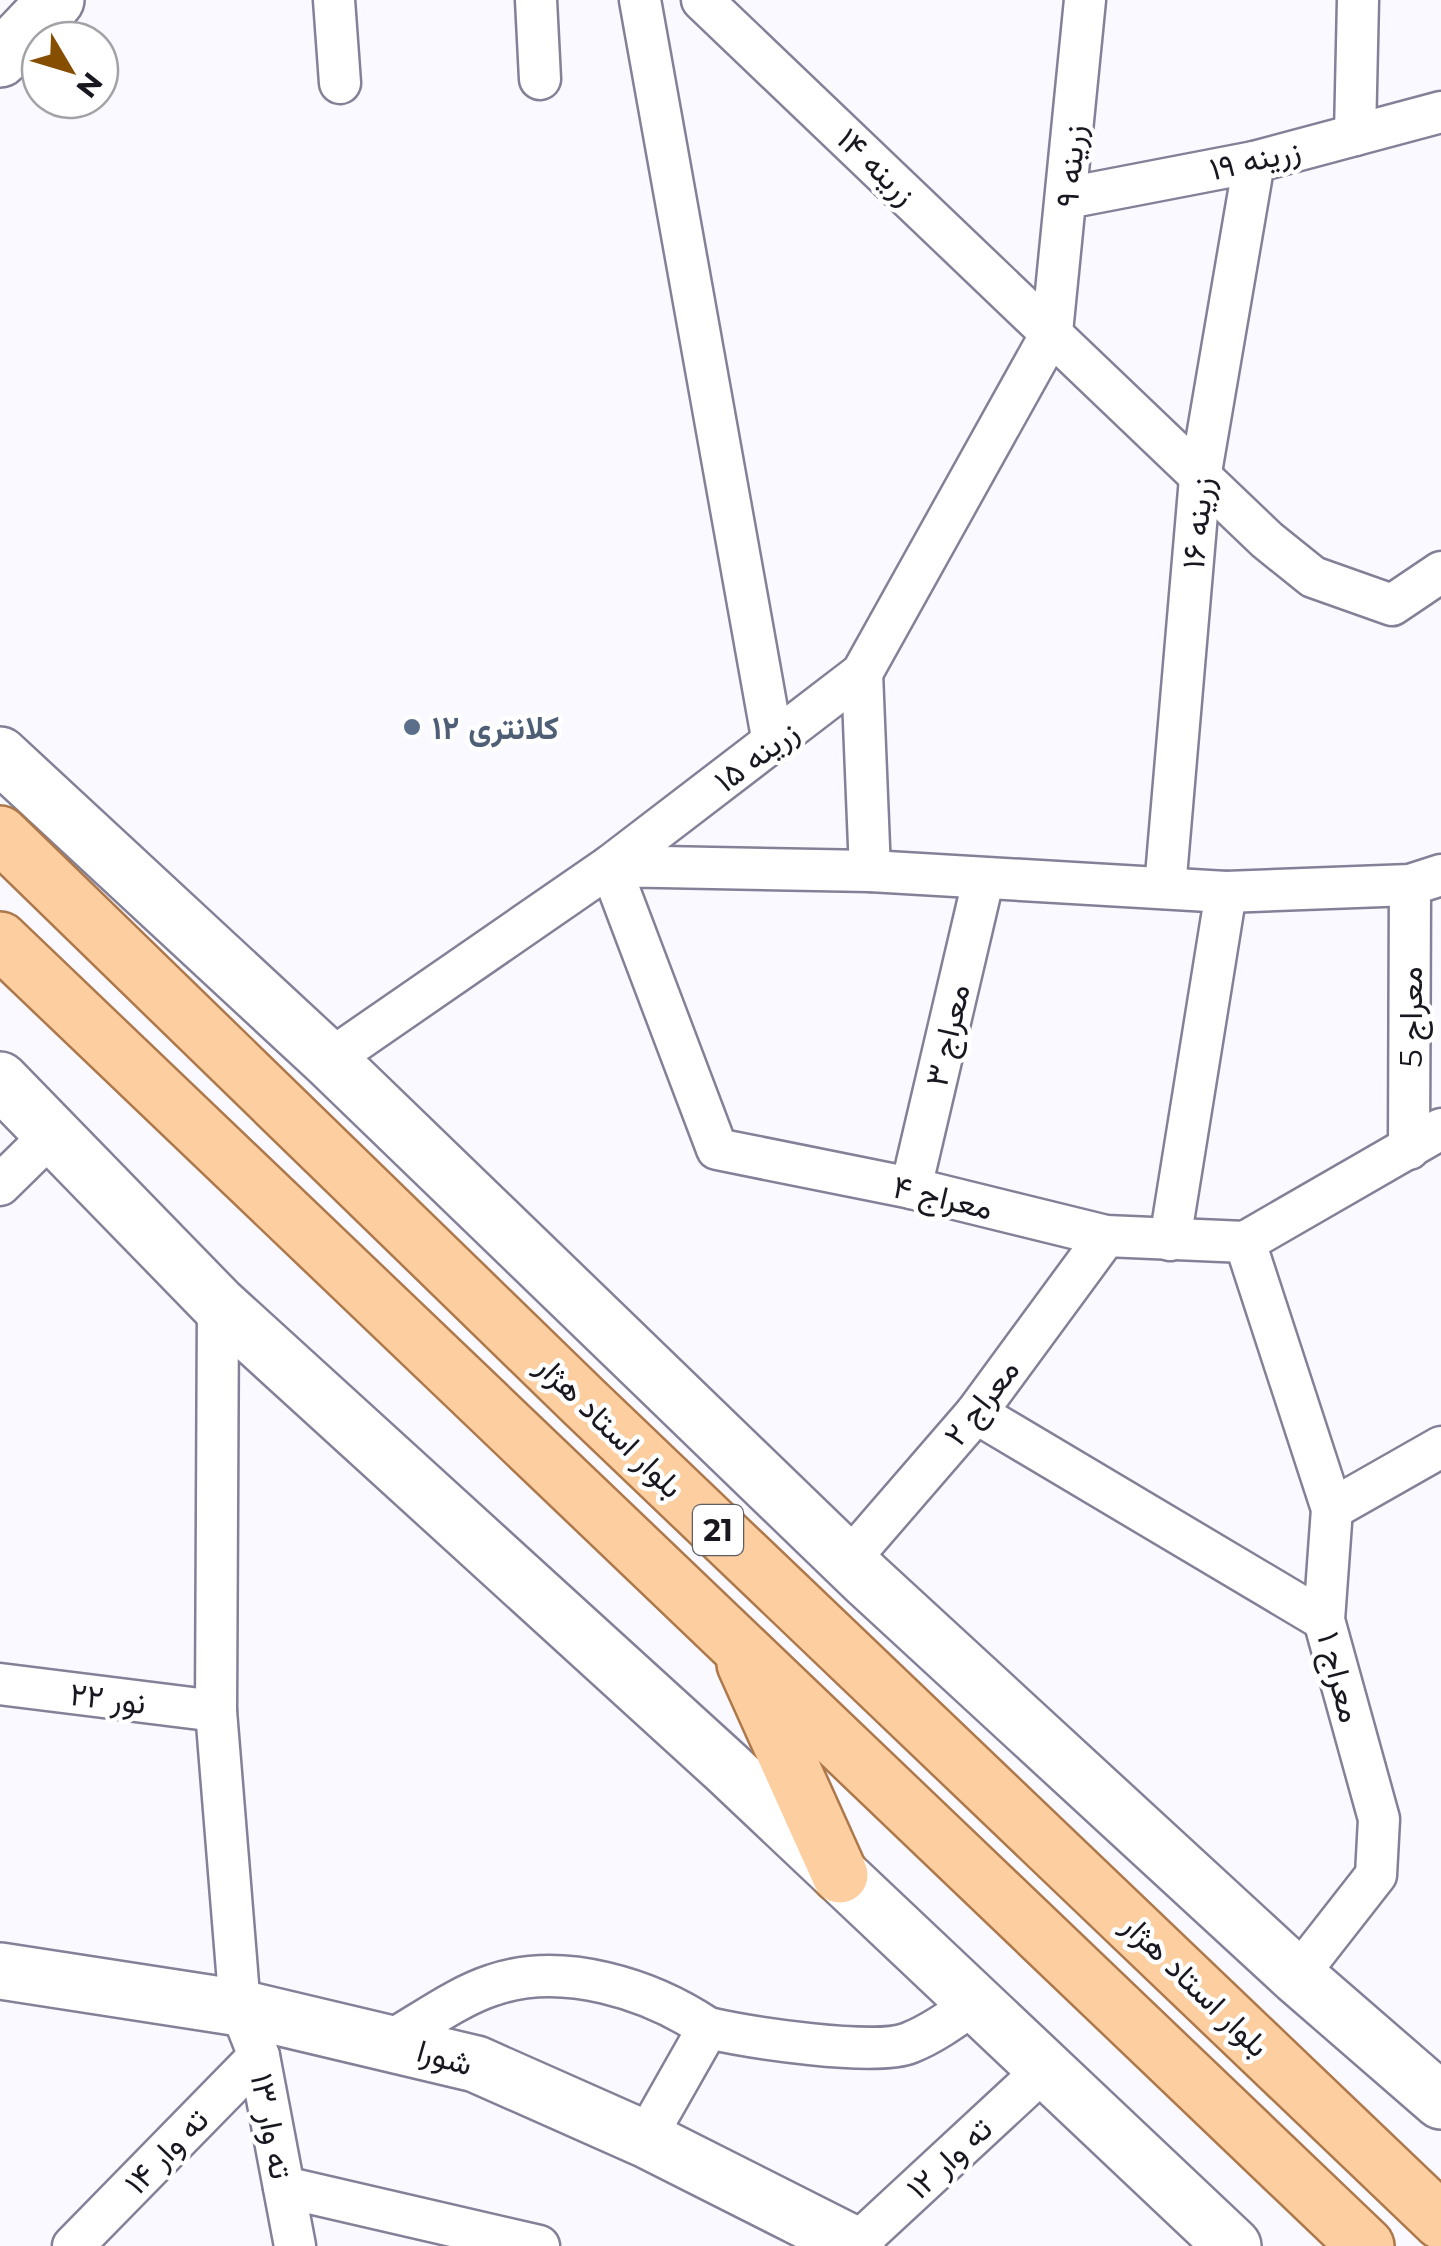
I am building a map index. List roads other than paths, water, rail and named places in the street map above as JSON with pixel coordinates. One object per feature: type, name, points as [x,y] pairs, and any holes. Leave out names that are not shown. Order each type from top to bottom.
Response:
[{"type":"main road","points":[[5,43],[56,0]]},
{"type":"main road","name":"بلوار استاد هژار","points":[[0,755],[329,1060],[848,1561],[1297,1976],[1438,2094]]},
{"type":"main road","name":"بلوار استاد هژار","points":[[0,834],[584,1402],[1441,2221]]},
{"type":"main road","name":"بلوار استاد هژار","points":[[0,940],[1366,2246]]},
{"type":"main road","points":[[0,1080],[218,1304],[840,1874],[1233,2246]]},
{"type":"main road","points":[[734,1638],[840,1874]]},
{"type":"main road","name":"شورا","points":[[0,1971],[249,2032],[390,2042],[476,2064],[644,2139],[855,2246]]},
{"type":"street","points":[[334,0],[340,83]]},
{"type":"street","points":[[536,0],[540,79]]},
{"type":"street","points":[[640,0],[773,743]]},
{"type":"street","name":"زرینه ۱۴","points":[[702,0],[1200,478],[1313,576],[1392,605],[1441,572]]},
{"type":"street","name":"زرینه ۹","points":[[1052,332],[1085,0]]},
{"type":"street","points":[[1355,135],[1358,0]]},
{"type":"street","name":"زرینه ۱۹","points":[[1067,198],[1254,162],[1441,112]]},
{"type":"street","name":"زرینه ۱۶","points":[[1165,888],[1200,478],[1254,162]]},
{"type":"street","name":"زرینه ۱۵","points":[[329,1060],[610,866],[862,673],[1052,332]]},
{"type":"street","points":[[862,673],[870,870]]},
{"type":"street","points":[[610,866],[870,870],[983,881],[1226,892],[1435,877]]},
{"type":"street","name":"معراج ۴","points":[[610,866],[717,1149],[912,1188],[1106,1236],[1245,1242]]},
{"type":"street","name":"معراج 5","points":[[1425,1139],[1435,877]]},
{"type":"street","name":"معراج ۳","points":[[912,1188],[983,881]]},
{"type":"street","points":[[1170,1240],[1226,892]]},
{"type":"street","points":[[0,1185],[54,1132]]},
{"type":"street","points":[[1245,1242],[1425,1139]]},
{"type":"street","name":"معراج ۲","points":[[848,1561],[976,1413],[1106,1236]]},
{"type":"street","name":"معراج ۱","points":[[1245,1242],[1332,1509],[1324,1620],[1380,1819],[1376,1875],[1297,1976]]},
{"type":"street","name":"ته وار ۱۳","points":[[218,1304],[216,1711],[249,2032],[295,2246]]},
{"type":"street","points":[[976,1413],[1324,1620]]},
{"type":"street","points":[[1332,1509],[1441,1447]]},
{"type":"street","name":"نور ۲۲","points":[[0,1684],[216,1711]]},
{"type":"street","points":[[390,2042],[492,1985],[535,1978],[598,1982],[639,1992],[674,2005],[708,2028],[746,2036],[865,2046],[908,2044],[975,2003]]},
{"type":"street","points":[[644,2139],[708,2028]]},
{"type":"street","name":"ته وار ۱۴","points":[[73,2246],[249,2032]]},
{"type":"street","name":"ته وار ۱۲","points":[[855,2246],[1044,2069]]},
{"type":"street","points":[[284,2187],[539,2246]]},
{"type":"place","name":"کلانتری ۱۲","points":[[412,727]]}]
